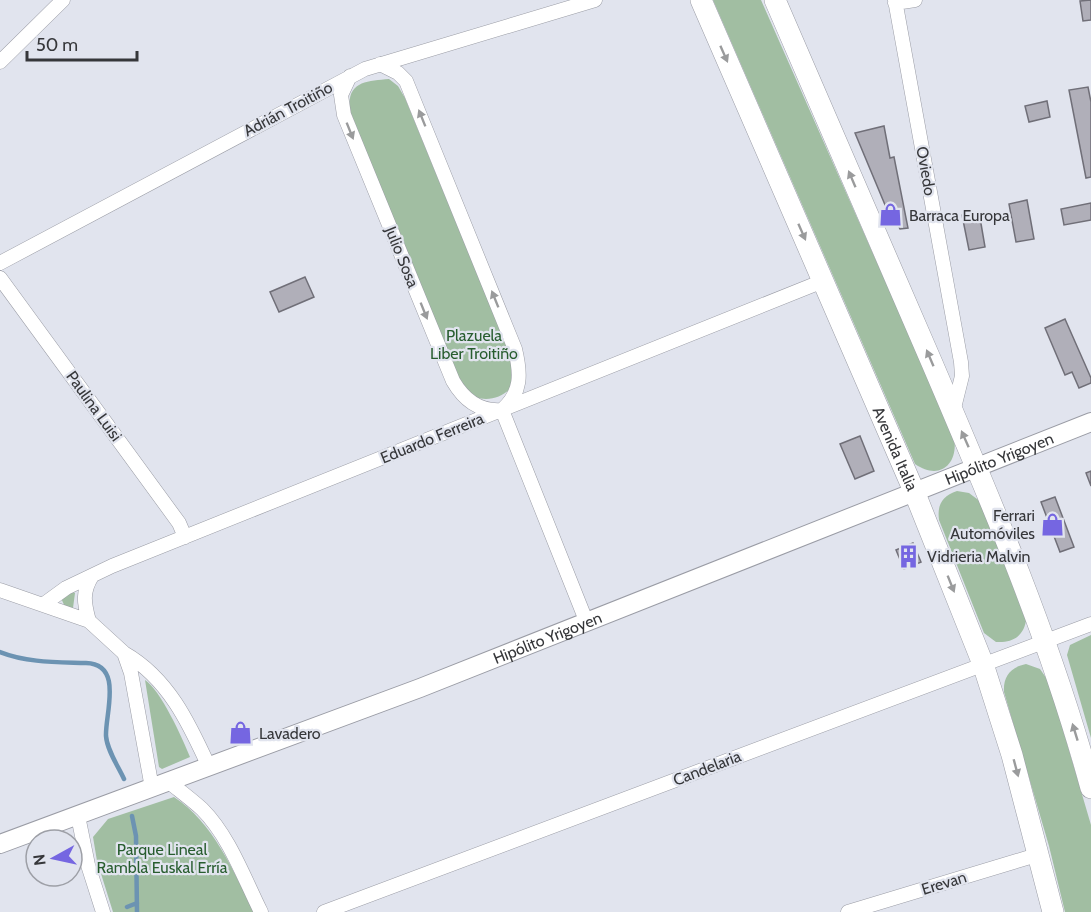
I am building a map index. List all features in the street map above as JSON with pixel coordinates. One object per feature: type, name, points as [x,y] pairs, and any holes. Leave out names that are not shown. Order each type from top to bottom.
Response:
[{"type":"main road","name":"Avenida Italia","points":[[701,0],[914,491],[983,664],[1040,854],[1053,912]]},
{"type":"main road","points":[[775,0],[977,467],[1047,641],[1091,788]]},
{"type":"street","points":[[2,55],[63,0]]},
{"type":"street","name":"Adrián Troitiño","points":[[0,263],[350,76],[380,64],[595,0]]},
{"type":"street","points":[[895,2],[915,0]]},
{"type":"street","name":"Oviedo","points":[[895,2],[961,362],[962,376],[953,412]]},
{"type":"street","points":[[380,64],[398,73],[406,81],[515,349],[519,379],[518,390],[514,399],[502,410],[587,623]]},
{"type":"street","name":"Julio Sosa","points":[[350,76],[341,95],[344,115],[453,381],[468,401],[483,409],[502,410]]},
{"type":"street","name":"Paulina Luisi","points":[[0,278],[179,523],[185,537]]},
{"type":"street","name":"Eduardo Ferreira","points":[[44,604],[52,596],[92,576],[185,537],[823,281]]},
{"type":"street","name":"Hipólito Yrigoyen","points":[[0,844],[587,623],[1091,422]]},
{"type":"street","points":[[89,621],[84,603],[84,591],[92,576]]},
{"type":"street","points":[[0,590],[89,621],[124,653],[155,674],[188,721],[209,767]]},
{"type":"street","name":"Candelaria","points":[[324,912],[1091,624]]},
{"type":"street","points":[[124,653],[161,785],[213,823],[232,853],[261,912]]},
{"type":"street","points":[[78,816],[88,865],[103,912]]},
{"type":"street","name":"Erevan","points":[[848,912],[870,909],[1040,854]]},
{"type":"green space","points":[[713,0],[761,0],[954,437],[955,447],[950,462],[939,470],[924,469],[915,464]]},
{"type":"green space","name":"Plazuela Liber Troitiño","points":[[389,79],[398,86],[405,98],[511,357],[515,383],[498,397],[485,399],[464,393],[350,111],[351,94],[355,88],[366,82]]},
{"type":"green space","points":[[957,491],[969,493],[981,502],[1026,621],[1025,627],[1012,640],[996,642],[984,633],[939,520],[939,510],[944,498]]},
{"type":"green space","points":[[71,591],[75,593],[73,608],[65,607],[61,598]]},
{"type":"green space","points":[[1091,635],[1091,738],[1067,655],[1070,645]]},
{"type":"green space","points":[[1026,664],[1040,669],[1049,682],[1091,825],[1091,912],[1065,912],[1049,846],[1004,692],[1005,681],[1009,673],[1016,667]]},
{"type":"green space","points":[[145,680],[164,704],[190,757],[162,769],[159,767]]},
{"type":"green space","name":"Parque Lineal Rambla Euskal Erría","points":[[174,797],[188,807],[211,834],[254,912],[113,912],[97,861],[93,837],[108,819]]},
{"type":"building","points":[[1091,0],[1091,20],[1083,21],[1080,1]]},
{"type":"building","points":[[1088,87],[1091,102],[1091,177],[1086,178],[1069,90]]},
{"type":"building","points":[[1047,101],[1050,117],[1029,122],[1025,106]]},
{"type":"building","points":[[884,126],[890,158],[894,157],[908,228],[900,229],[891,212],[888,212],[855,133]]},
{"type":"building","points":[[1027,200],[1034,239],[1016,242],[1009,204]]},
{"type":"building","points":[[1091,203],[1091,220],[1064,225],[1061,209]]},
{"type":"building","points":[[979,212],[985,247],[969,250],[962,215]]},
{"type":"building","points":[[305,277],[314,297],[279,312],[270,292]]},
{"type":"building","points":[[1065,319],[1091,378],[1091,383],[1079,388],[1072,372],[1065,375],[1045,328]]},
{"type":"building","points":[[860,436],[874,471],[855,479],[840,444]]},
{"type":"building","points":[[1091,471],[1091,486],[1086,473]]},
{"type":"building","points":[[1055,497],[1074,547],[1060,552],[1041,502]]},
{"type":"building","name":"Vidrieria Malvin","points":[[913,543],[921,562],[904,569],[896,550]]},
{"type":"building","points":[[245,723],[250,735],[239,739],[234,738],[230,729]]},
{"type":"waterway","points":[[0,652],[32,660],[86,663],[98,666],[105,672],[110,692],[106,736],[124,779]]},
{"type":"waterway","points":[[132,816],[136,836],[137,912]]},
{"type":"waterway","points":[[127,907],[137,903]]},
{"type":"place","name":"Barraca Europa","points":[[891,215]]},
{"type":"place","name":"Ferrari Automóviles","points":[[1053,524]]},
{"type":"place","name":"Vidrieria Malvin","points":[[909,556]]},
{"type":"place","name":"Lavadero","points":[[241,733]]}]
